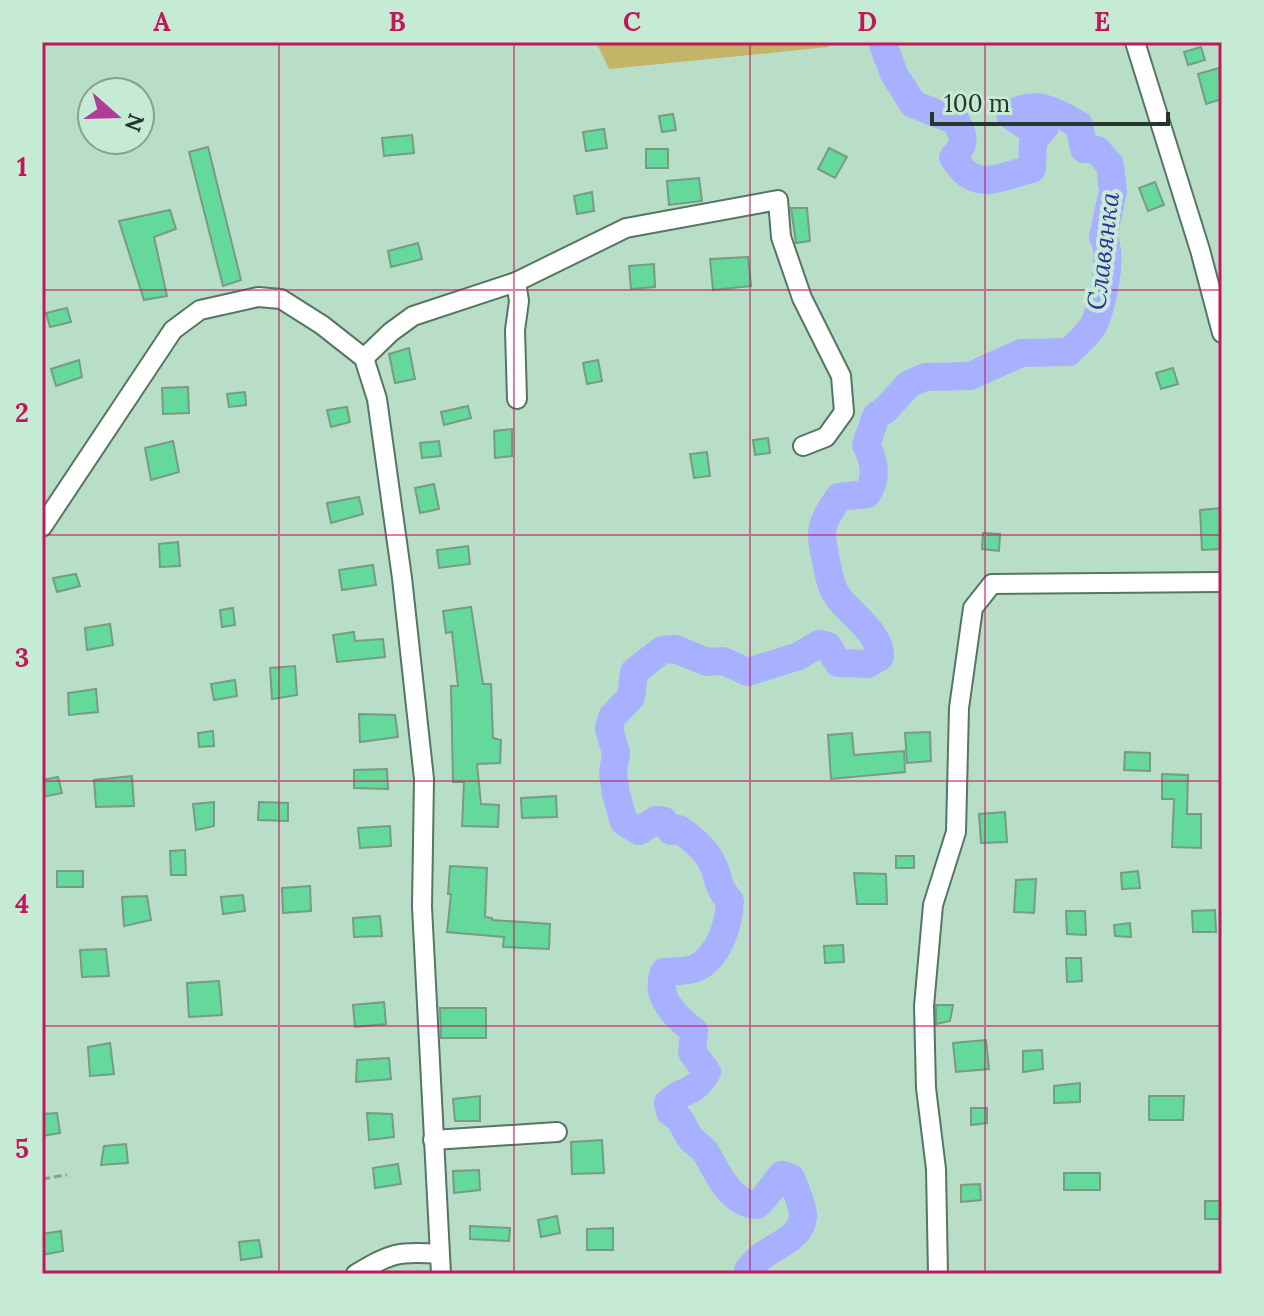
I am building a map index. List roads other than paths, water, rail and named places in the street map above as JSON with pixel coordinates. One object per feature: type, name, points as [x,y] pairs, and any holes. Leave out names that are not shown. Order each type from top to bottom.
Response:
[{"type":"street","points":[[1135,42],[1200,250],[1222,333]]},
{"type":"street","points":[[364,358],[413,316],[516,282],[626,228],[778,200],[781,237],[802,298],[841,376],[844,412],[826,437],[803,446]]},
{"type":"street","points":[[516,282],[519,301],[515,330],[517,399]]},
{"type":"street","points":[[42,527],[173,330],[200,310],[258,297],[281,299],[322,325],[364,358],[379,414],[402,578],[424,779],[422,907],[441,1274]]},
{"type":"street","points":[[938,1274],[936,1169],[926,1088],[924,1006],[933,905],[956,832],[959,708],[973,608],[992,584],[1222,582]]},
{"type":"street","points":[[433,1140],[557,1132]]},
{"type":"street","points":[[356,1274],[386,1256],[404,1251],[439,1254]]},
{"type":"waterway","name":"Славянка","points":[[748,1274],[758,1259],[798,1230],[803,1216],[800,1202],[791,1178],[782,1175],[757,1205],[739,1199],[726,1186],[680,1120],[670,1112],[668,1103],[692,1089],[707,1072],[692,1052],[694,1031],[668,1006],[662,990],[664,972],[696,968],[711,956],[725,929],[730,901],[708,855],[679,829],[671,831],[664,821],[656,820],[639,831],[624,822],[613,773],[616,753],[609,729],[612,717],[631,697],[634,672],[662,650],[675,649],[707,662],[723,661],[748,672],[799,656],[819,644],[828,646],[838,663],[868,664],[880,657],[871,632],[833,589],[822,534],[828,514],[839,497],[867,494],[870,488],[874,470],[866,445],[876,416],[909,384],[925,377],[970,376],[1021,353],[1069,352],[1094,324],[1107,267],[1103,237],[1113,191],[1110,165],[1097,150],[1084,149],[1079,125],[1045,109],[1019,110],[1010,115],[1023,124],[1045,127],[1033,141],[1032,169],[989,180],[970,176],[953,157],[963,140],[956,121],[913,104],[894,74],[882,42]]}]
